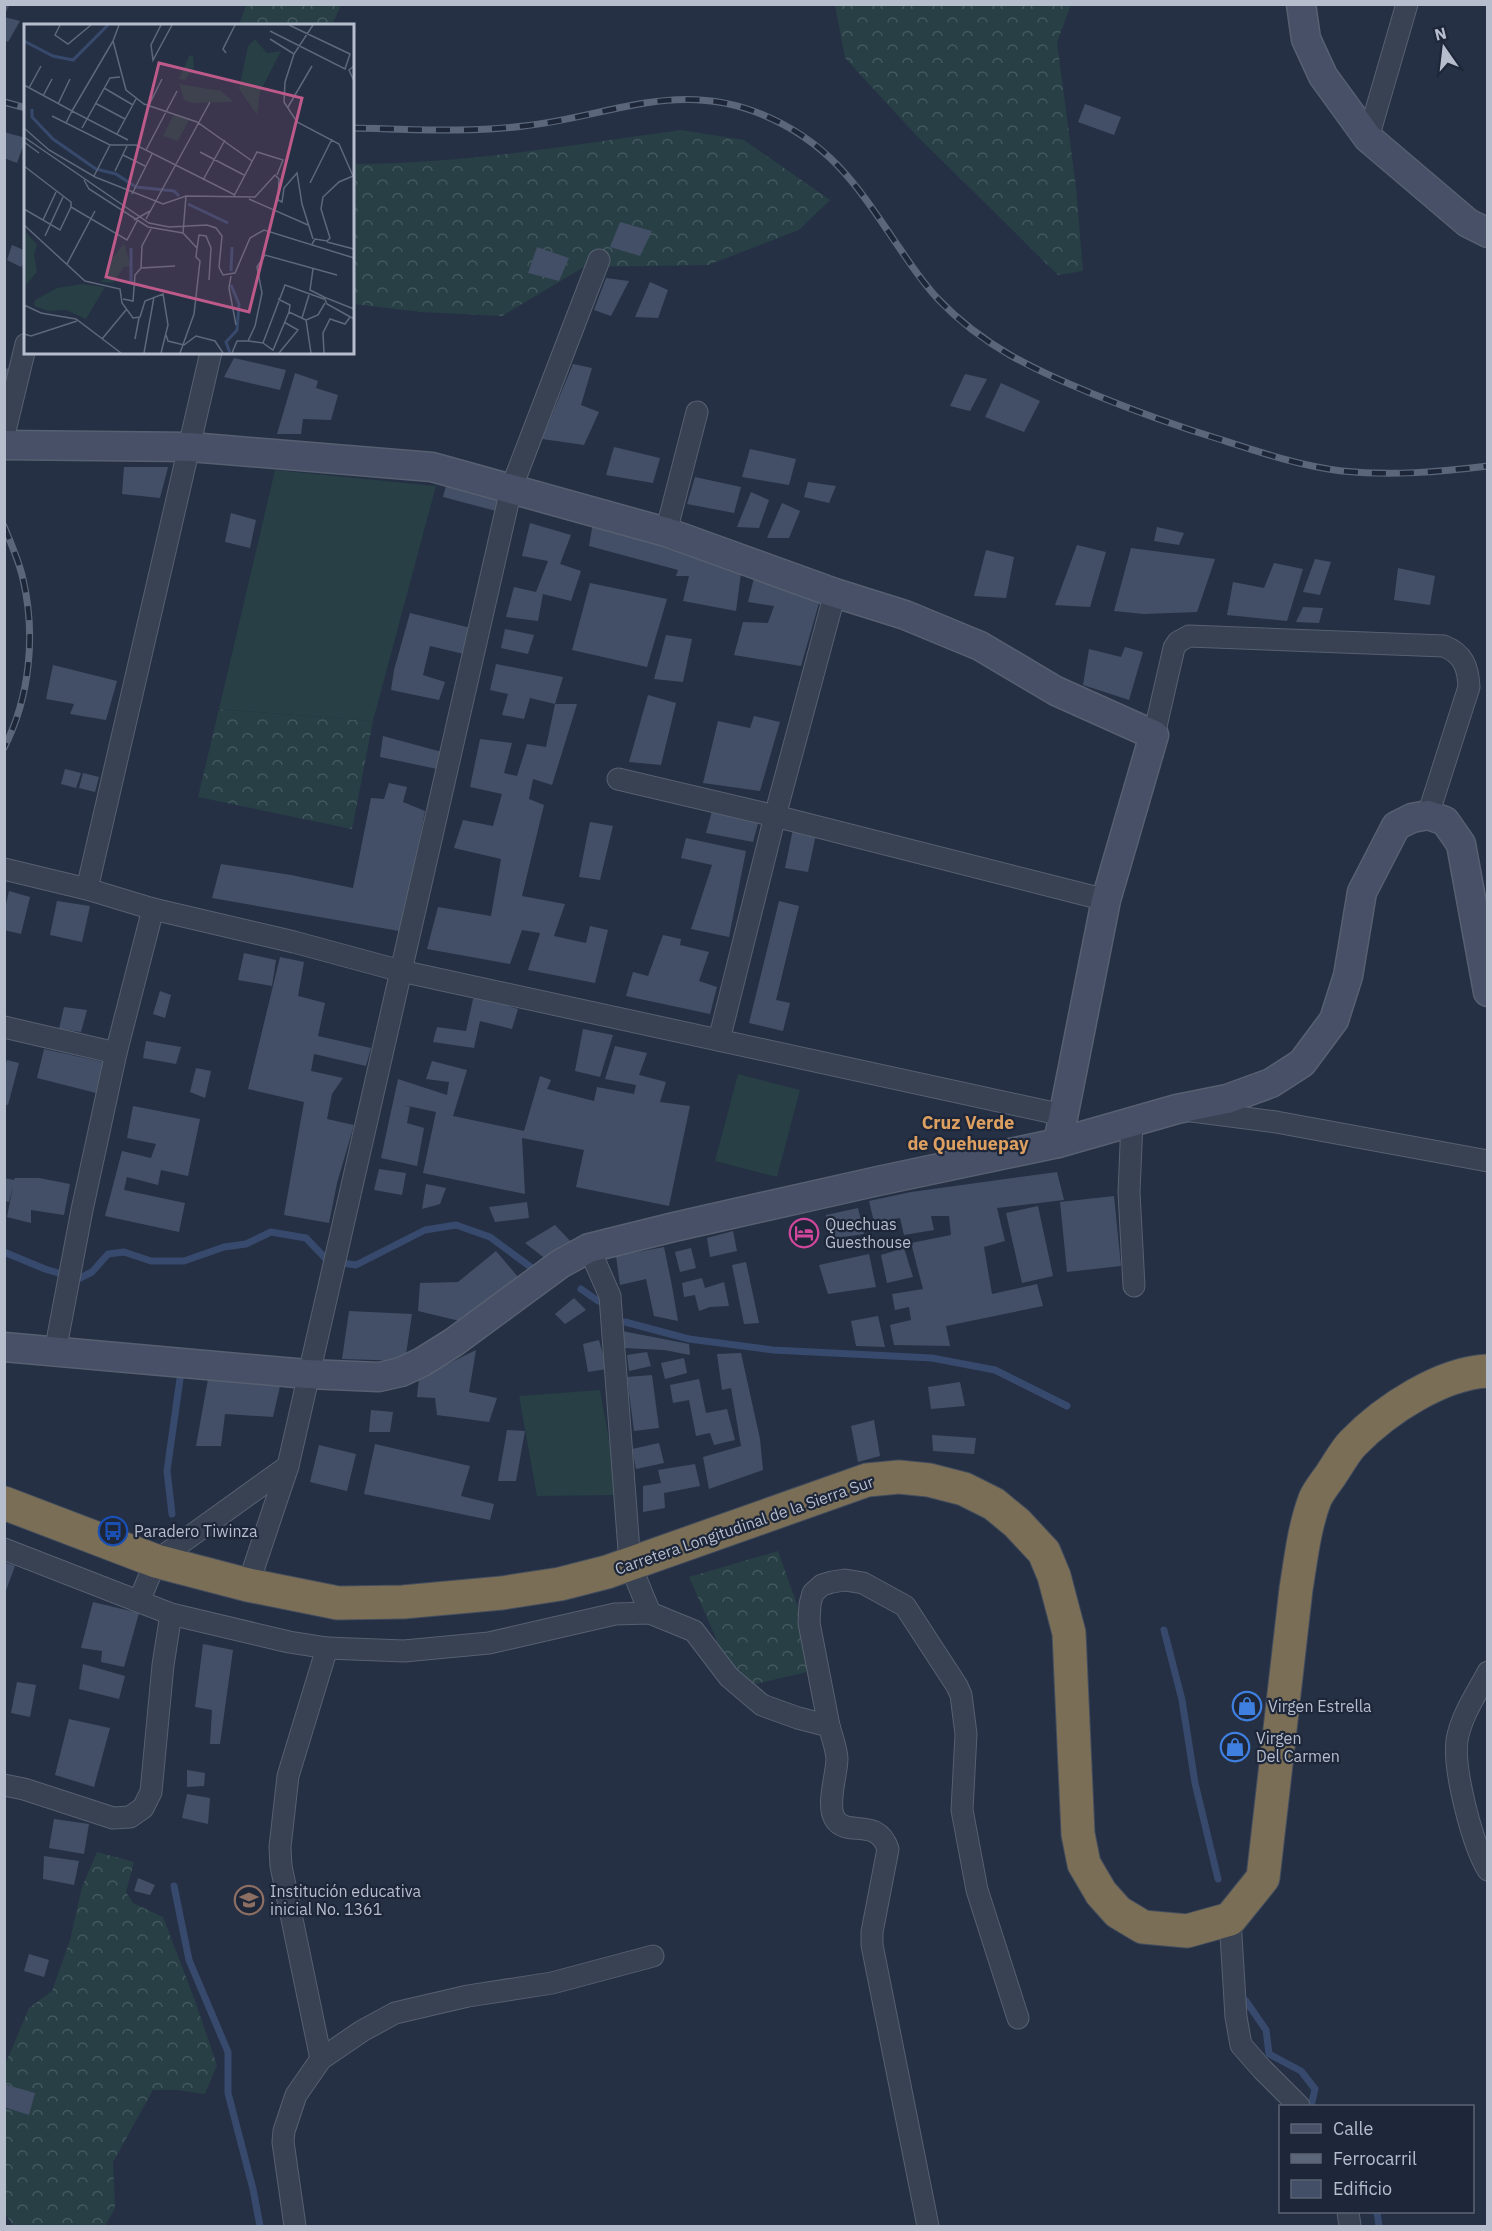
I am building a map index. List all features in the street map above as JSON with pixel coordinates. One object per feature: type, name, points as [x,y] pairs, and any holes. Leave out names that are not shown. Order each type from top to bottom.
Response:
[{"type":"highway","points":[[1230,1919],[1263,1878],[1296,1589],[1303,1542],[1316,1498],[1351,1444],[1380,1417],[1441,1383],[1476,1371],[1488,1371]]},
{"type":"highway","name":"Carretera Longitudinal de la Sierra Sur","points":[[4,1503],[156,1561],[248,1585],[338,1603],[403,1602],[502,1593],[549,1586],[607,1572],[867,1480],[899,1477],[929,1480],[964,1489],[994,1504],[1017,1523],[1044,1552],[1054,1576],[1070,1633],[1078,1833],[1084,1864],[1101,1893],[1119,1912],[1143,1927],[1187,1931],[1230,1919]]},
{"type":"street","points":[[1301,4],[1306,39],[1323,76],[1368,138],[1468,223],[1488,233]]},
{"type":"street","points":[[1368,138],[1407,4]]},
{"type":"street","points":[[248,1585],[288,1466],[307,1374],[511,489],[599,260]]},
{"type":"street","points":[[4,435],[24,352]]},
{"type":"street","points":[[87,889],[211,354]]},
{"type":"street","points":[[666,532],[698,412]]},
{"type":"street","points":[[4,445],[190,447],[432,467],[666,532],[836,593],[905,615],[980,646],[1056,691],[1154,735]]},
{"type":"street","points":[[719,1040],[775,816],[836,593]]},
{"type":"street","points":[[1058,1143],[1106,900],[1154,735],[1174,648],[1178,642],[1189,636],[1444,646],[1455,651],[1464,660],[1469,672],[1469,687],[1428,814]]},
{"type":"street","points":[[618,779],[775,816],[1106,900]]},
{"type":"street","points":[[4,1347],[307,1374],[380,1377],[401,1372],[446,1347],[560,1264],[590,1248],[878,1181],[1058,1143],[1177,1110],[1227,1099],[1271,1083],[1302,1063],[1334,1020],[1348,976],[1362,892],[1396,826],[1412,818],[1428,814],[1445,821],[1461,844],[1488,992]]},
{"type":"street","points":[[4,869],[87,889],[153,909],[401,970],[1063,1115]]},
{"type":"street","points":[[55,1352],[116,1053],[153,909]]},
{"type":"street","points":[[4,1027],[116,1053]]},
{"type":"street","points":[[1177,1110],[1276,1122],[1488,1161]]},
{"type":"street","points":[[1132,1122],[1129,1192],[1134,1286]]},
{"type":"street","points":[[590,1248],[610,1296],[630,1564],[650,1613]]},
{"type":"street","points":[[139,1601],[156,1561],[288,1466]]},
{"type":"street","points":[[4,1549],[171,1614],[289,1642],[327,1648],[404,1651],[489,1643],[615,1614],[650,1613],[694,1631],[729,1677],[762,1705],[829,1726]]},
{"type":"street","points":[[927,2226],[872,1945],[872,1932],[888,1849],[884,1838],[877,1832],[838,1823],[833,1817],[831,1807],[837,1756],[809,1623],[813,1593],[822,1586],[845,1580],[863,1584],[905,1606],[957,1686],[961,1695],[966,1734],[962,1810],[977,1890],[1018,2018]]},
{"type":"street","points":[[4,1785],[24,1789],[113,1818],[130,1817],[144,1808],[151,1792],[163,1665],[171,1614]]},
{"type":"street","points":[[321,2059],[281,1866],[280,1847],[288,1776],[327,1648]]},
{"type":"street","points":[[1488,1672],[1462,1722],[1457,1741],[1458,1769],[1473,1838],[1488,1870]]},
{"type":"street","points":[[1230,1919],[1236,2017],[1241,2044],[1298,2105]]},
{"type":"street","points":[[295,2226],[283,2142],[284,2131],[296,2095],[321,2059],[362,2031],[396,2013],[468,1996],[552,1983],[653,1956]]},
{"type":"green space","points":[[246,4],[341,5],[332,24],[239,24]]},
{"type":"green space","points":[[835,5],[1071,5],[1057,42],[1076,187],[1083,271],[1058,275],[915,134],[845,58]]},
{"type":"green space","points":[[681,130],[744,140],[830,200],[799,230],[708,265],[584,267],[502,316],[421,312],[354,304],[354,164],[435,161]]},
{"type":"green space","points":[[275,470],[436,486],[373,721],[219,709]]},
{"type":"green space","points":[[219,709],[373,721],[352,829],[198,797]]},
{"type":"green space","points":[[738,1074],[800,1090],[777,1177],[715,1161]]},
{"type":"green space","points":[[600,1390],[619,1495],[537,1496],[519,1396]]},
{"type":"green space","points":[[778,1551],[820,1669],[738,1688],[689,1577]]},
{"type":"green space","points":[[97,1852],[134,1862],[126,1892],[133,1903],[163,1917],[217,2065],[205,2094],[177,2090],[153,2090],[113,2162],[115,2208],[105,2226],[13,2226],[5,2213],[5,2065],[29,2008],[52,1991],[70,1940],[82,1887]]},
{"type":"building","points":[[4,4],[10,4],[4,16]]},
{"type":"building","points":[[4,17],[20,21],[8,42],[4,40]]},
{"type":"building","points":[[1085,104],[1121,117],[1114,135],[1078,122]]},
{"type":"building","points":[[4,132],[24,137],[17,163],[4,158]]},
{"type":"building","points":[[620,222],[652,231],[640,256],[610,247]]},
{"type":"building","points":[[12,245],[24,250],[24,263],[21,267],[7,260]]},
{"type":"building","points":[[537,247],[569,258],[559,281],[528,273]]},
{"type":"building","points":[[606,278],[629,281],[611,316],[594,310]]},
{"type":"building","points":[[650,282],[668,290],[658,318],[635,317]]},
{"type":"building","points":[[234,358],[286,370],[280,390],[224,377]]},
{"type":"building","points":[[573,364],[592,368],[581,405],[599,412],[584,445],[542,439]]},
{"type":"building","points":[[4,367],[17,373],[8,387],[4,385]]},
{"type":"building","points":[[295,373],[318,381],[316,388],[338,395],[331,420],[303,419],[301,434],[277,434]]},
{"type":"building","points":[[965,374],[987,379],[970,411],[950,406]]},
{"type":"building","points":[[1001,383],[1040,401],[1024,432],[985,417]]},
{"type":"building","points":[[614,447],[660,458],[653,483],[606,475]]},
{"type":"building","points":[[750,449],[796,459],[789,485],[742,477]]},
{"type":"building","points":[[124,467],[168,467],[160,498],[122,494]]},
{"type":"building","points":[[695,477],[741,487],[734,513],[687,504]]},
{"type":"building","points":[[448,478],[502,493],[496,511],[443,497]]},
{"type":"building","points":[[808,482],[836,486],[829,503],[804,497]]},
{"type":"building","points":[[751,492],[769,500],[759,528],[737,527]]},
{"type":"building","points":[[782,503],[800,511],[789,538],[767,538]]},
{"type":"building","points":[[231,513],[256,520],[250,548],[225,542]]},
{"type":"building","points":[[593,522],[742,566],[736,611],[683,601],[689,576],[676,576],[678,570],[589,546]]},
{"type":"building","points":[[530,523],[571,535],[560,564],[581,571],[571,601],[543,594],[538,621],[506,617],[514,587],[536,592],[548,561],[522,556]]},
{"type":"building","points":[[1157,527],[1184,533],[1179,545],[1154,541]]},
{"type":"building","points":[[1077,545],[1106,552],[1090,607],[1055,605]]},
{"type":"building","points":[[1131,548],[1215,559],[1197,612],[1144,614],[1114,611]]},
{"type":"building","points":[[986,550],[1014,557],[1006,598],[974,596]]},
{"type":"building","points":[[1315,559],[1331,562],[1320,595],[1303,592]]},
{"type":"building","points":[[1274,563],[1303,569],[1287,621],[1227,615],[1233,582],[1264,588]]},
{"type":"building","points":[[1398,568],[1435,576],[1430,605],[1394,600]]},
{"type":"building","points":[[754,578],[821,596],[801,666],[734,655],[743,622],[768,623],[774,606],[748,602]]},
{"type":"building","points":[[590,583],[667,599],[647,667],[572,650]]},
{"type":"building","points":[[1303,607],[1323,608],[1319,623],[1296,622]]},
{"type":"building","points":[[410,613],[471,628],[464,654],[430,646],[423,675],[445,682],[439,700],[391,690],[394,670]]},
{"type":"building","points":[[505,629],[534,635],[528,654],[501,648]]},
{"type":"building","points":[[666,635],[692,639],[683,682],[654,679]]},
{"type":"building","points":[[1125,647],[1143,652],[1129,700],[1083,685],[1089,649],[1121,657]]},
{"type":"building","points":[[496,664],[563,677],[555,704],[530,698],[524,719],[502,715],[508,694],[490,690]]},
{"type":"building","points":[[53,665],[117,681],[106,720],[70,714],[74,704],[46,699]]},
{"type":"building","points":[[648,695],[676,703],[661,765],[629,762]]},
{"type":"building","points":[[555,704],[577,704],[552,785],[533,779],[529,799],[544,805],[522,896],[565,904],[554,936],[586,943],[590,926],[608,930],[595,983],[528,970],[540,933],[522,930],[510,964],[427,949],[438,907],[491,916],[501,859],[454,848],[463,820],[493,826],[502,794],[470,787],[480,739],[512,743],[504,773],[517,776],[527,744],[546,747]]},
{"type":"building","points":[[754,716],[780,722],[760,791],[703,783],[718,721],[750,728]]},
{"type":"building","points":[[383,736],[442,752],[437,769],[380,757]]},
{"type":"building","points":[[65,769],[81,773],[76,788],[61,784]]},
{"type":"building","points":[[83,773],[99,777],[95,792],[79,788]]},
{"type":"building","points":[[389,783],[407,787],[403,802],[425,811],[408,899],[399,931],[212,898],[221,864],[353,888],[371,798],[384,799]]},
{"type":"building","points":[[712,811],[759,820],[753,842],[706,833]]},
{"type":"building","points":[[590,822],[613,826],[600,880],[579,877]]},
{"type":"building","points":[[793,829],[816,834],[808,872],[785,868]]},
{"type":"building","points":[[686,838],[746,851],[729,937],[691,929],[712,865],[681,858]]},
{"type":"building","points":[[9,891],[30,897],[21,934],[4,930],[4,913]]},
{"type":"building","points":[[57,901],[90,906],[82,942],[50,935]]},
{"type":"building","points":[[779,901],[799,906],[776,1000],[790,1003],[783,1031],[749,1023]]},
{"type":"building","points":[[663,935],[681,939],[680,945],[709,952],[699,981],[717,987],[710,1014],[626,996],[633,972],[648,976]]},
{"type":"building","points":[[244,953],[276,960],[272,986],[238,980]]},
{"type":"building","points":[[280,957],[304,962],[298,996],[325,1003],[318,1036],[371,1048],[366,1066],[314,1054],[311,1071],[343,1078],[332,1094],[327,1119],[354,1125],[337,1183],[329,1223],[284,1215],[304,1102],[248,1089]]},
{"type":"building","points":[[160,991],[171,995],[165,1018],[153,1014]]},
{"type":"building","points":[[473,999],[486,999],[518,1009],[512,1029],[480,1021],[474,1048],[433,1042],[437,1027],[466,1031]]},
{"type":"building","points":[[64,1007],[87,1010],[81,1032],[59,1029]]},
{"type":"building","points":[[583,1029],[613,1035],[600,1077],[575,1071]]},
{"type":"building","points":[[146,1041],[181,1047],[176,1064],[143,1058]]},
{"type":"building","points":[[615,1046],[647,1053],[639,1075],[666,1082],[660,1102],[690,1106],[669,1206],[576,1187],[584,1150],[522,1138],[525,1194],[423,1173],[436,1112],[403,1105],[410,1107],[407,1123],[424,1128],[417,1166],[381,1158],[398,1079],[447,1095],[449,1082],[426,1079],[432,1061],[467,1070],[453,1116],[524,1131],[540,1076],[551,1080],[547,1089],[594,1101],[597,1087],[634,1094],[636,1085],[605,1079]]},
{"type":"building","points":[[44,1049],[107,1063],[100,1094],[37,1078]]},
{"type":"building","points":[[7,1060],[19,1063],[8,1105],[4,1104],[4,1068]]},
{"type":"building","points":[[196,1068],[211,1071],[205,1098],[190,1092]]},
{"type":"building","points":[[133,1106],[200,1119],[188,1176],[161,1170],[158,1185],[127,1177],[124,1190],[185,1203],[179,1232],[105,1216],[122,1151],[151,1158],[156,1144],[127,1138]]},
{"type":"building","points":[[379,1169],[406,1173],[402,1195],[374,1190]]},
{"type":"building","points":[[1057,1172],[1064,1200],[997,1208],[1005,1241],[984,1247],[992,1294],[1037,1284],[1043,1306],[946,1326],[950,1346],[894,1345],[890,1325],[911,1320],[909,1307],[895,1310],[892,1294],[923,1289],[911,1243],[951,1235],[949,1216],[931,1216],[934,1230],[904,1235],[900,1218],[874,1222],[869,1201],[911,1192]]},
{"type":"building","points":[[4,1178],[14,1180],[15,1178],[39,1178],[70,1184],[64,1215],[31,1210],[31,1223],[7,1217],[13,1186],[9,1202],[4,1201]]},
{"type":"building","points":[[426,1184],[446,1188],[440,1204],[422,1209]]},
{"type":"building","points":[[1114,1196],[1121,1266],[1067,1272],[1060,1202]]},
{"type":"building","points":[[527,1202],[529,1218],[495,1222],[489,1207]]},
{"type":"building","points":[[1038,1206],[1053,1276],[1022,1283],[1006,1213]]},
{"type":"building","points":[[858,1208],[864,1234],[829,1239],[826,1215]]},
{"type":"building","points":[[555,1225],[575,1246],[551,1263],[525,1243]]},
{"type":"building","points":[[733,1231],[737,1251],[710,1257],[707,1238]]},
{"type":"building","points":[[664,1247],[678,1321],[654,1316],[646,1279],[620,1285],[616,1256]]},
{"type":"building","points":[[691,1248],[696,1268],[680,1272],[675,1252]]},
{"type":"building","points":[[904,1248],[913,1277],[887,1283],[881,1255]]},
{"type":"building","points":[[496,1251],[519,1278],[464,1322],[418,1311],[420,1283],[458,1282]]},
{"type":"building","points":[[869,1254],[876,1287],[828,1294],[819,1265]]},
{"type":"building","points":[[746,1262],[759,1323],[744,1324],[732,1265]]},
{"type":"building","points":[[702,1278],[705,1288],[724,1282],[729,1306],[710,1307],[699,1311],[695,1295],[684,1297],[682,1283]]},
{"type":"building","points":[[574,1298],[586,1310],[565,1324],[555,1314]]},
{"type":"building","points":[[349,1311],[412,1314],[405,1361],[342,1359]]},
{"type":"building","points":[[878,1316],[885,1347],[856,1346],[851,1321]]},
{"type":"building","points":[[622,1331],[689,1344],[690,1355],[664,1350],[624,1348]]},
{"type":"building","points":[[599,1340],[607,1369],[588,1372],[583,1344]]},
{"type":"building","points":[[476,1350],[469,1392],[497,1398],[489,1422],[437,1415],[435,1398],[417,1397],[419,1378]]},
{"type":"building","points":[[647,1352],[651,1366],[629,1371],[627,1355]]},
{"type":"building","points":[[741,1353],[760,1439],[763,1470],[709,1489],[703,1457],[741,1446],[731,1388],[722,1390],[717,1354]]},
{"type":"building","points":[[684,1358],[687,1373],[665,1379],[661,1363]]},
{"type":"building","points":[[652,1375],[659,1428],[634,1431],[627,1377]]},
{"type":"building","points":[[208,1379],[281,1382],[273,1417],[225,1414],[221,1446],[196,1446]]},
{"type":"building","points":[[699,1379],[706,1413],[727,1409],[735,1440],[714,1445],[710,1433],[696,1436],[689,1400],[673,1403],[670,1385]]},
{"type":"building","points":[[960,1382],[965,1406],[931,1409],[928,1387]]},
{"type":"building","points":[[371,1410],[393,1412],[390,1432],[369,1432]]},
{"type":"building","points":[[874,1420],[880,1456],[858,1462],[851,1426]]},
{"type":"building","points":[[507,1430],[525,1431],[516,1481],[498,1481]]},
{"type":"building","points":[[932,1435],[976,1438],[974,1454],[933,1451]]},
{"type":"building","points":[[659,1443],[664,1463],[636,1469],[632,1449]]},
{"type":"building","points":[[375,1444],[470,1466],[461,1496],[494,1504],[490,1520],[364,1494]]},
{"type":"building","points":[[319,1445],[356,1454],[347,1491],[310,1482]]},
{"type":"building","points":[[695,1464],[700,1486],[664,1493],[665,1508],[643,1512],[643,1486],[661,1483],[658,1470]]},
{"type":"building","points":[[4,1562],[15,1566],[5,1593],[4,1592]]},
{"type":"building","points":[[93,1602],[139,1613],[124,1667],[101,1662],[102,1651],[81,1648]]},
{"type":"building","points":[[203,1644],[233,1650],[220,1744],[210,1744],[212,1710],[195,1707]]},
{"type":"building","points":[[83,1664],[125,1676],[119,1699],[79,1689]]},
{"type":"building","points":[[17,1682],[36,1685],[30,1717],[11,1713]]},
{"type":"building","points":[[69,1719],[110,1728],[94,1787],[55,1775]]},
{"type":"building","points":[[187,1770],[205,1773],[204,1786],[187,1787]]},
{"type":"building","points":[[187,1794],[210,1798],[208,1824],[182,1818]]},
{"type":"building","points":[[54,1819],[89,1824],[84,1854],[49,1848]]},
{"type":"building","points":[[44,1856],[79,1861],[74,1885],[43,1879]]},
{"type":"building","points":[[138,1878],[155,1885],[150,1895],[134,1891]]},
{"type":"building","points":[[29,1954],[49,1960],[44,1977],[24,1971]]},
{"type":"building","points":[[4,2084],[35,2093],[29,2115],[4,2107]]},
{"type":"waterway","points":[[4,1252],[45,1269],[78,1279],[92,1272],[108,1254],[124,1252],[151,1261],[184,1261],[224,1247],[246,1244],[271,1232],[306,1238],[328,1261],[356,1265],[425,1230],[456,1225],[490,1237],[532,1268]]},
{"type":"waterway","points":[[581,1289],[598,1301]]},
{"type":"waterway","points":[[625,1322],[689,1339],[773,1350],[932,1358],[995,1370],[1067,1406]]},
{"type":"waterway","points":[[172,1514],[167,1471],[180,1379]]},
{"type":"waterway","points":[[1164,1630],[1182,1700],[1195,1783],[1218,1879]]},
{"type":"waterway","points":[[174,1886],[189,1960],[228,2052],[228,2093],[253,2189],[260,2226]]},
{"type":"waterway","points":[[1246,2001],[1266,2030],[1269,2054],[1301,2071],[1315,2089],[1311,2105]]},
{"type":"waterway","points":[[1377,2213],[1379,2226]]},
{"type":"railway","points":[[354,128],[438,130],[503,128],[671,100],[700,100],[730,104],[785,125],[823,152],[854,184],[916,272],[955,316],[991,343],[1050,376],[1171,424],[1264,454],[1311,466],[1379,473],[1433,472],[1488,466]]},
{"type":"railway","points":[[4,102],[24,107]]},
{"type":"railway","points":[[4,526],[23,579],[30,644],[20,708],[4,748]]},
{"type":"place","name":"Quechuas Guesthouse","points":[[804,1233]]},
{"type":"place","name":"Paradero Tiwinza","points":[[113,1531]]},
{"type":"place","name":"Virgen Estrella","points":[[1247,1706]]},
{"type":"place","name":"Virgen Del Carmen","points":[[1235,1747]]},
{"type":"place","name":"Institución educativa inicial No. 1361","points":[[249,1900]]},
{"type":"district","name":"Cruz Verde de Quehuepay","points":[[968,1133]]}]
